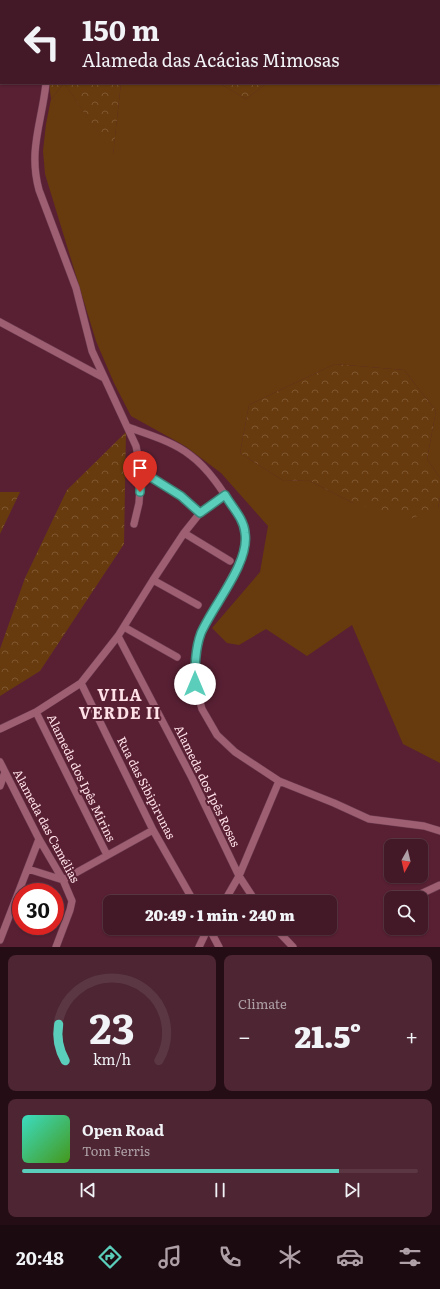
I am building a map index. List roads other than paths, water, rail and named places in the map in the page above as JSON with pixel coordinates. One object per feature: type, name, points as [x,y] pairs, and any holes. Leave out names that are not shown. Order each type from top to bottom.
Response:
[{"type":"street","points":[[46,84],[34,151],[36,179],[76,288],[92,350],[136,446],[141,471],[139,503],[134,524]]},
{"type":"street","points":[[0,322],[104,378]]},
{"type":"street","points":[[128,427],[172,444],[190,455],[206,470],[225,495],[243,523],[246,533],[245,545],[240,562],[201,633],[195,658],[195,684],[202,709],[217,735],[234,752],[279,781],[369,819],[424,826],[440,831]]},
{"type":"street","points":[[141,471],[181,496],[200,513]]},
{"type":"street","points":[[0,729],[36,712],[81,683],[118,636],[184,533],[200,513],[225,495]]},
{"type":"street","points":[[184,533],[230,561]]},
{"type":"street","points":[[153,580],[198,605]]},
{"type":"street","points":[[124,627],[177,657]]},
{"type":"street","name":"Alameda dos Ipês Rosas","points":[[118,636],[192,778],[239,876],[251,895]]},
{"type":"street","name":"Rua das Sibipirunas","points":[[81,683],[153,830],[190,895]]},
{"type":"street","name":"Alameda dos Ipês Mirins","points":[[36,712],[107,855]]},
{"type":"street","name":"Alameda das Camélias","points":[[0,762],[39,839],[63,880],[72,901],[56,947]]},
{"type":"street","points":[[0,786],[5,772]]},
{"type":"street","points":[[228,895],[239,876],[279,781]]},
{"type":"street","points":[[28,869],[63,880],[153,830]]},
{"type":"street","points":[[0,940],[39,839]]},
{"type":"street","points":[[427,891],[440,885]]},
{"type":"street","points":[[199,947],[205,935]]},
{"type":"street","points":[[212,935],[219,947]]},
{"type":"street","points":[[281,935],[292,947]]},
{"type":"district","name":"VILA VERDE II","points":[[120,704]]}]
